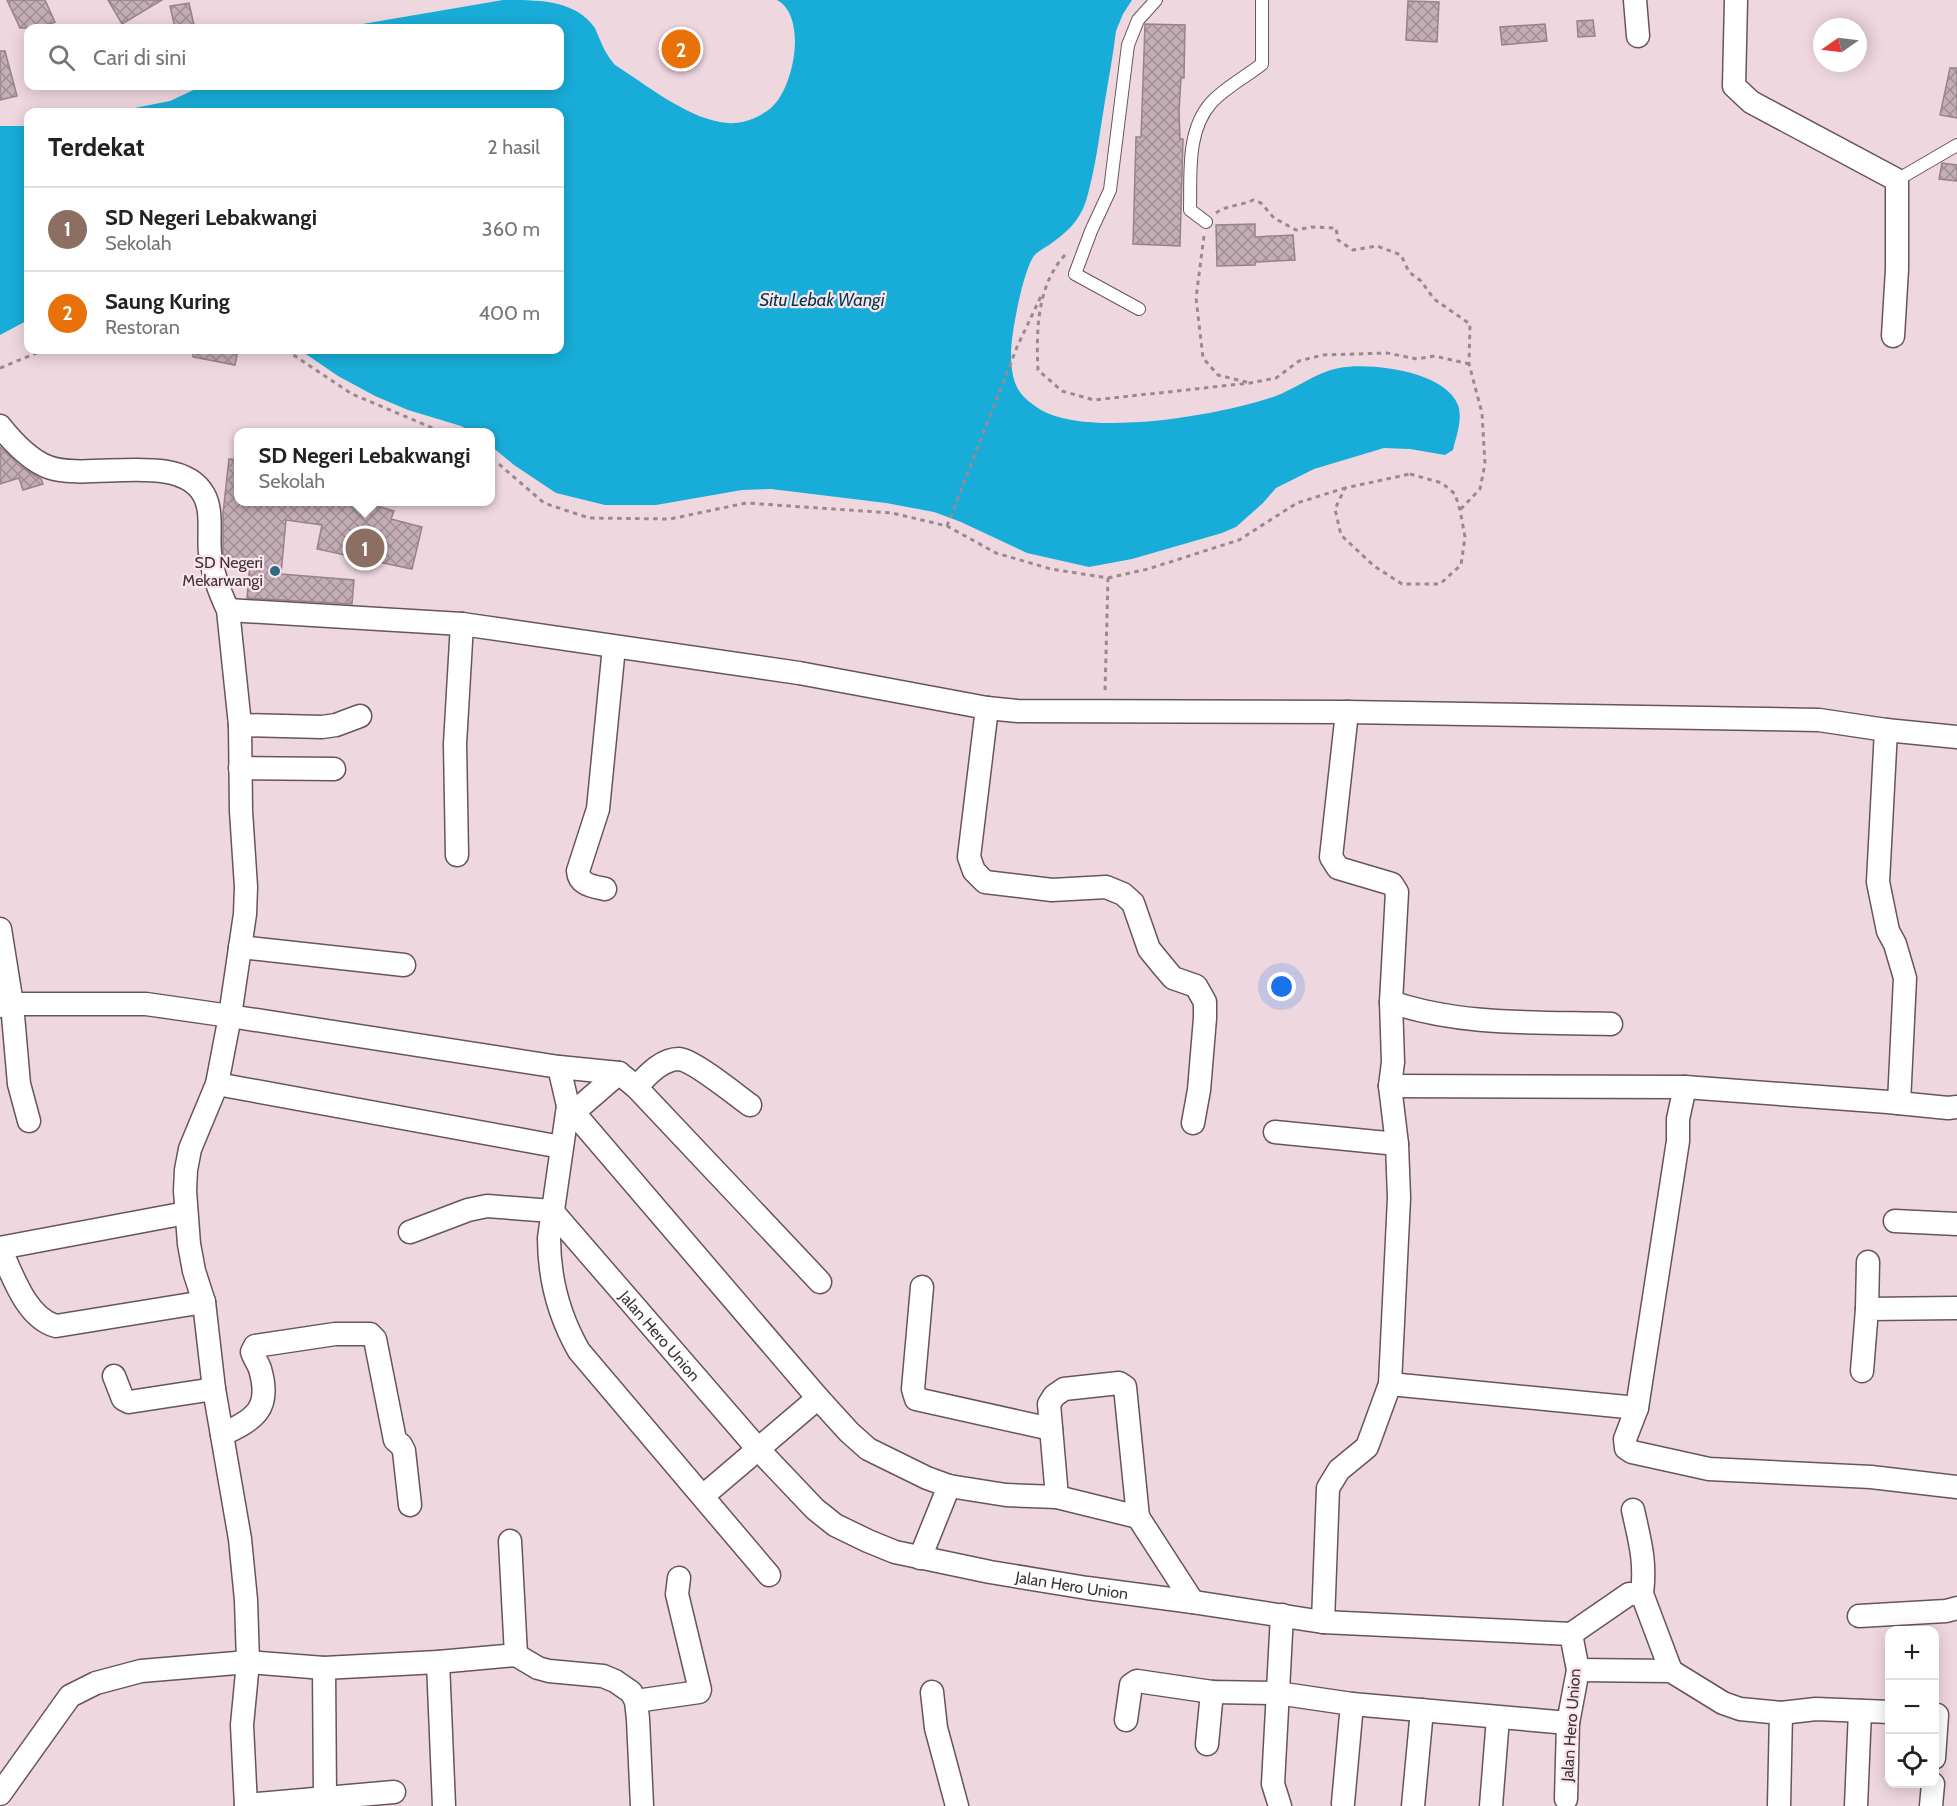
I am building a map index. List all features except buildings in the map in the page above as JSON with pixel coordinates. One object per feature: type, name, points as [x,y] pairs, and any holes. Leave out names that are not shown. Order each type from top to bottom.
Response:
[{"type":"street","points":[[1635,0],[1638,36]]},
{"type":"street","points":[[1736,0],[1734,86],[1751,102],[1897,180],[1897,269],[1893,336]]},
{"type":"street","points":[[0,426],[25,452],[49,467],[77,470],[160,470],[180,474],[199,488],[207,503],[210,557],[228,610],[240,725],[246,887],[245,915],[217,1084],[190,1149],[186,1170],[186,1213],[194,1271],[204,1302],[214,1389],[240,1539],[246,1600],[248,1662],[242,1725],[246,1805],[394,1792]]},
{"type":"street","points":[[228,610],[462,624],[799,673],[987,708],[1018,711],[1347,712],[1818,720],[1886,730],[1957,733]]},
{"type":"street","points":[[457,855],[456,734],[462,624]]},
{"type":"street","points":[[605,889],[581,882],[578,878],[578,870],[598,809],[614,647]]},
{"type":"street","points":[[987,708],[969,857],[974,871],[986,882],[1052,890],[1106,887],[1123,894],[1133,903],[1149,949],[1173,978],[1196,987],[1205,1002],[1199,1090],[1193,1123]]},
{"type":"street","points":[[1323,1622],[1328,1488],[1339,1470],[1366,1447],[1390,1384],[1399,1198],[1397,1144],[1390,1086],[1393,1062],[1391,1002],[1397,892],[1392,884],[1338,867],[1331,857],[1347,712]]},
{"type":"street","points":[[240,725],[322,727],[336,725],[360,716]]},
{"type":"street","points":[[1886,730],[1878,882],[1888,931],[1895,944],[1905,978],[1899,1103]]},
{"type":"street","points":[[240,768],[334,769]]},
{"type":"street","points":[[0,929],[9,1087],[29,1121]]},
{"type":"street","points":[[240,947],[404,965]]},
{"type":"street","points":[[1391,1002],[1444,1015],[1498,1021],[1611,1023]]},
{"type":"street","points":[[6,1005],[146,1004],[559,1067],[627,1080],[820,1282]]},
{"type":"street","points":[[750,1105],[716,1079],[680,1059],[667,1062],[652,1071],[627,1080],[571,1109],[561,1147],[549,1238],[549,1258],[555,1293],[569,1335],[579,1351],[769,1575]]},
{"type":"street","points":[[559,1067],[571,1109],[818,1398],[868,1449],[927,1478],[949,1486],[1006,1495],[1057,1497],[1138,1517]]},
{"type":"street","points":[[217,1084],[561,1147]]},
{"type":"street","points":[[1390,1086],[1685,1087],[1957,1107]]},
{"type":"street","points":[[1685,1087],[1678,1119],[1678,1141],[1637,1408],[1625,1439],[1626,1448],[1632,1452],[1709,1469],[1871,1477],[1957,1487]]},
{"type":"street","points":[[1275,1132],[1397,1144]]},
{"type":"street","points":[[410,1232],[468,1210],[487,1206],[552,1211]]},
{"type":"street","name":"Jalan Hero Union","points":[[552,1211],[758,1449],[815,1509],[835,1525],[895,1552],[1076,1587],[1323,1622],[1571,1634],[1578,1670],[1568,1724],[1566,1799]]},
{"type":"street","points":[[186,1213],[0,1248],[31,1310],[45,1323],[56,1326],[204,1302]]},
{"type":"street","points":[[1895,1221],[1957,1224]]},
{"type":"street","points":[[1862,1371],[1868,1262]]},
{"type":"street","points":[[922,1287],[913,1389],[916,1399],[1051,1429]]},
{"type":"street","points":[[1867,1309],[1957,1308]]},
{"type":"street","points":[[222,1435],[244,1424],[259,1412],[263,1399],[263,1386],[260,1368],[252,1352],[255,1346],[335,1334],[370,1334],[375,1339],[395,1440],[404,1451],[410,1506]]},
{"type":"street","points":[[114,1376],[123,1399],[129,1402],[214,1389]]},
{"type":"street","points":[[1057,1497],[1048,1404],[1064,1389],[1119,1383],[1125,1387],[1138,1517],[1193,1602]]},
{"type":"street","points":[[1390,1384],[1637,1408]]},
{"type":"street","points":[[704,1496],[818,1398]]},
{"type":"street","points":[[920,1558],[949,1486]]},
{"type":"street","points":[[1633,1510],[1645,1571],[1642,1594],[1671,1671]]},
{"type":"street","points":[[510,1540],[516,1655]]},
{"type":"street","points":[[636,1701],[699,1692],[700,1690],[677,1594],[679,1578]]},
{"type":"street","points":[[1571,1634],[1629,1594],[1642,1594]]},
{"type":"street","points":[[1859,1616],[1946,1611],[1957,1608]]},
{"type":"street","points":[[1280,1806],[1273,1784],[1282,1616]]},
{"type":"street","points":[[0,1794],[70,1696],[96,1683],[141,1671],[248,1662],[324,1668],[516,1655],[538,1668],[549,1671],[603,1676],[631,1692],[636,1701],[642,1806]]},
{"type":"street","points":[[438,1662],[444,1806]]},
{"type":"street","points":[[324,1668],[325,1797]]},
{"type":"street","points":[[1578,1670],[1671,1671],[1740,1709],[1781,1713],[1816,1709],[1885,1713]]},
{"type":"street","points":[[1126,1720],[1133,1683],[1212,1692],[1277,1693],[1352,1704],[1568,1724]]},
{"type":"street","points":[[932,1692],[936,1728],[957,1806]]},
{"type":"street","points":[[1207,1744],[1212,1692]]},
{"type":"street","points":[[1343,1803],[1352,1704]]},
{"type":"street","points":[[1413,1806],[1422,1710]]},
{"type":"street","points":[[1856,1806],[1860,1711]]},
{"type":"street","points":[[1779,1806],[1781,1713]]},
{"type":"street","points":[[1939,1737],[1943,1716]]},
{"type":"street","points":[[1491,1806],[1498,1718]]},
{"type":"street","points":[[1931,1806],[1933,1788]]},
{"type":"lane","points":[[1139,309],[1075,274],[1110,190],[1128,45],[1138,20],[1156,0]]},
{"type":"lane","points":[[1206,222],[1190,210],[1194,136],[1203,114],[1211,104],[1262,64],[1262,0]]},
{"type":"lane","points":[[1897,180],[1957,145]]},
{"type":"path","points":[[1250,384],[1218,375],[1203,358],[1196,298],[1206,222],[1223,208],[1242,205],[1253,200],[1261,203],[1274,218],[1296,230],[1336,228],[1338,240],[1353,250],[1377,246],[1401,255],[1408,272],[1421,281],[1434,299],[1470,324],[1469,364],[1482,413],[1485,464],[1480,489],[1460,510]]},
{"type":"path","points":[[947,526],[1017,347],[1044,291],[1062,258],[1091,231]]},
{"type":"path","points":[[1044,291],[1036,339],[1038,370],[1062,391],[1094,400],[1250,384],[1276,378],[1299,361],[1323,355],[1387,353],[1417,359],[1435,356],[1469,364]]},
{"type":"path","points":[[0,368],[33,354]]},
{"type":"path","points":[[292,354],[352,394],[433,428]]},
{"type":"path","points":[[495,462],[544,503],[589,518],[670,519],[746,503],[892,513],[947,526],[996,554],[1051,569],[1108,578],[1148,569],[1239,540],[1297,503],[1345,488],[1410,474],[1442,483],[1455,494],[1465,537],[1461,565],[1440,584],[1402,584],[1374,566],[1341,535],[1335,509],[1345,488]]},
{"type":"path","points":[[1104,711],[1108,578]]},
{"type":"water","name":"Situ Lebak Wangi","points":[[503,0],[531,0],[556,4],[578,12],[587,19],[595,28],[615,65],[693,113],[707,119],[734,123],[753,118],[771,108],[786,85],[791,70],[795,36],[787,9],[777,0],[1132,0],[1116,31],[1092,178],[1086,201],[1080,215],[1071,226],[1034,256],[1022,288],[1015,318],[1011,353],[1013,376],[1020,392],[1041,410],[1063,418],[1122,423],[1156,421],[1222,411],[1250,404],[1281,394],[1330,370],[1352,366],[1387,368],[1423,377],[1450,393],[1458,405],[1460,416],[1453,450],[1445,455],[1410,449],[1384,448],[1314,469],[1276,488],[1236,527],[1132,559],[1089,567],[1027,553],[934,512],[886,503],[771,489],[742,490],[656,505],[605,505],[556,493],[495,449],[495,428],[464,428],[408,410],[375,396],[338,376],[306,354],[564,354],[564,108],[134,108],[170,101],[193,90],[564,90],[564,24],[362,24]]},
{"type":"water","points":[[0,126],[24,126],[24,322],[0,335]]},
{"type":"place","name":"Saung Kuring","points":[[681,49]]},
{"type":"place","name":"SD Negeri Lebakwangi","points":[[365,548]]},
{"type":"place","name":"SD Negeri Mekarwangi","points":[[275,571]]}]
